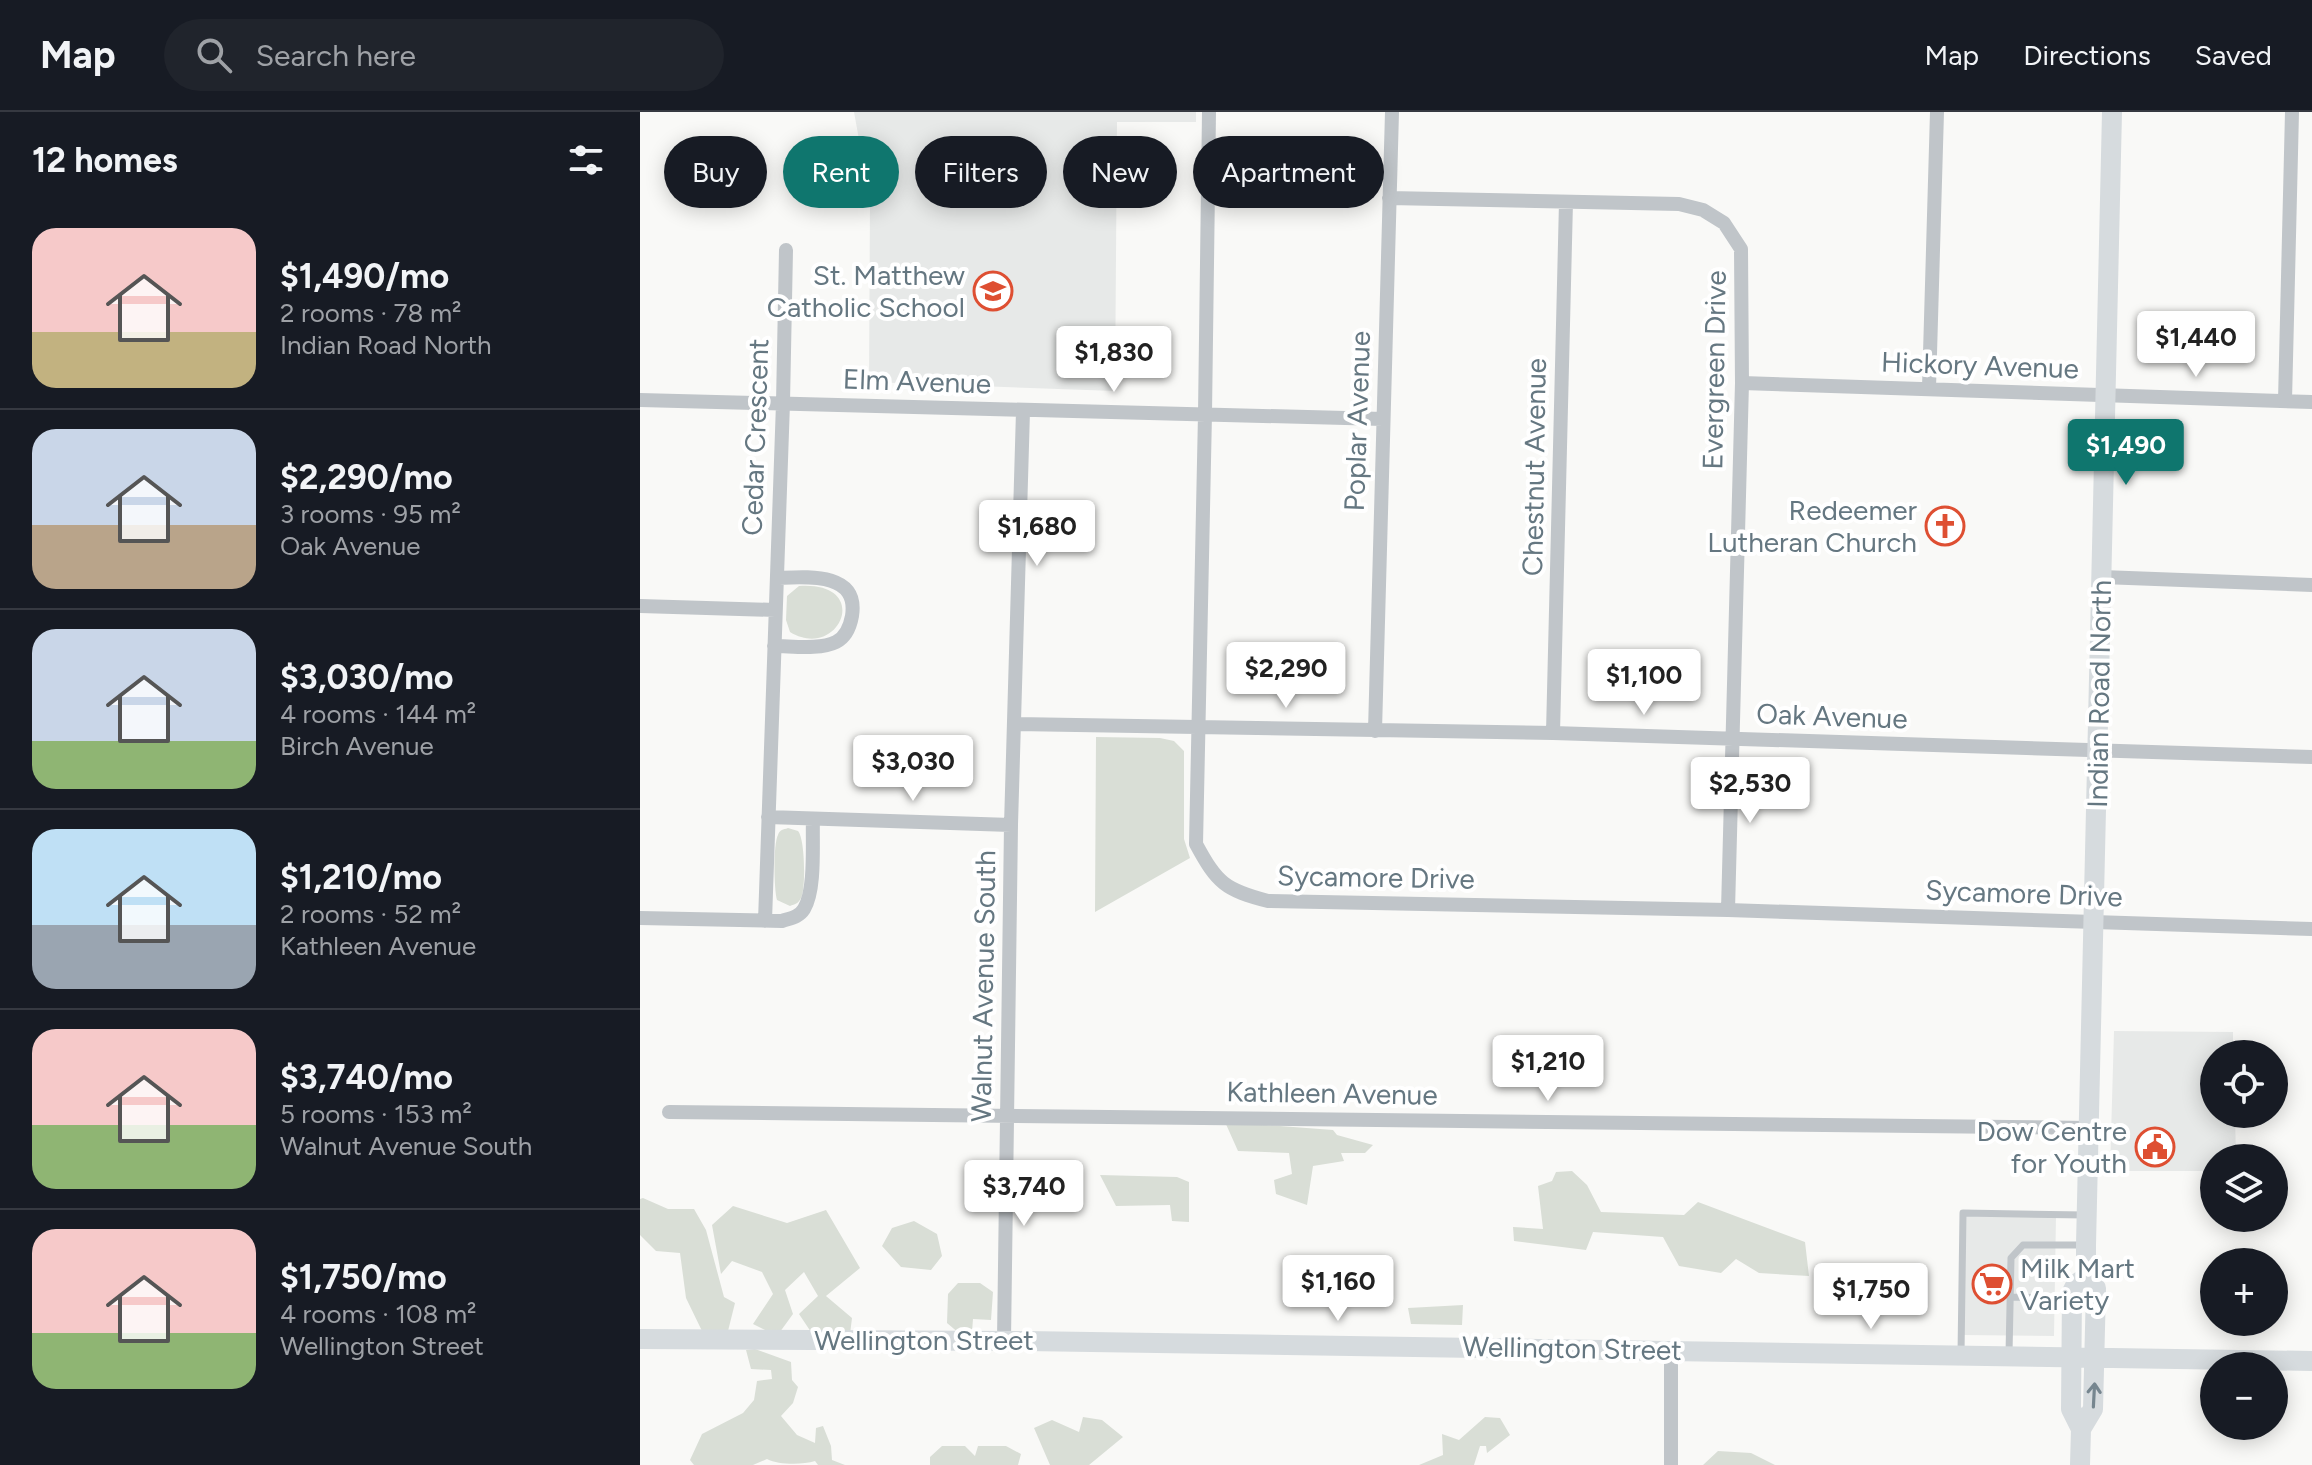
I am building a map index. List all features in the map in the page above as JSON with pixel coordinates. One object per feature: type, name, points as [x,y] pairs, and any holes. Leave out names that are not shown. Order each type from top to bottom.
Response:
[{"type":"main road","name":"Indian Road North","points":[[2081,1429],[2093,1409],[2096,1356],[2096,1288],[2086,1277],[2086,1245],[2112,112]]},
{"type":"main road","points":[[2080,1465],[2081,1429],[2071,1409],[2072,1298],[2074,1288],[2086,1277]]},
{"type":"main road","name":"Wellington Street","points":[[640,1339],[1004,1340],[2312,1361]]},
{"type":"street","name":"Sycamore Drive","points":[[1209,112],[1196,844],[1213,875],[1238,894],[1268,901],[1728,910],[2312,929]]},
{"type":"street","name":"Poplar Avenue","points":[[1375,731],[1392,112]]},
{"type":"street","points":[[1929,388],[1937,112]]},
{"type":"street","points":[[2285,401],[2292,112]]},
{"type":"street","name":"Evergreen Drive","points":[[1389,198],[1679,204],[1703,210],[1724,223],[1741,249],[1742,383],[1728,910]]},
{"type":"street","name":"Chestnut Avenue","points":[[1553,733],[1566,202]]},
{"type":"street","name":"Cedar Crescent","points":[[765,921],[786,250]]},
{"type":"street","name":"Hickory Avenue","points":[[1742,383],[2312,402]]},
{"type":"street","name":"Elm Avenue","points":[[640,400],[1383,419]]},
{"type":"street","name":"Walnut Avenue South","points":[[1004,1340],[1011,825],[1023,411]]},
{"type":"street","points":[[2102,577],[2312,585]]},
{"type":"street","points":[[774,646],[836,642],[846,634],[852,609],[846,591],[831,580],[777,578]]},
{"type":"street","points":[[640,606],[775,610]]},
{"type":"street","name":"Oak Avenue","points":[[1014,724],[1553,733],[2312,757]]},
{"type":"street","points":[[768,817],[1011,825]]},
{"type":"street","points":[[640,918],[782,921],[795,917],[803,911],[810,888],[813,819]]},
{"type":"street","name":"Kathleen Avenue","points":[[669,1112],[2090,1128]]},
{"type":"street","points":[[1671,1349],[1671,1465]]},
{"type":"lane","points":[[1961,1354],[1963,1213],[2088,1215]]},
{"type":"lane","points":[[2009,1356],[2011,1258],[2023,1245],[2086,1245]]},
{"type":"lane","points":[[2010,1297],[2072,1298]]},
{"type":"shaded area","name":"St. Matthew Catholic School","points":[[854,112],[1196,112],[1196,122],[1117,122],[1117,136],[1063,136],[1063,208],[1116,208],[1115,391],[869,382],[870,208],[899,208],[899,136],[858,136]]},
{"type":"shaded area","points":[[799,586],[822,588],[836,595],[842,606],[841,618],[834,629],[823,637],[808,638],[790,632],[786,620],[787,596]]},
{"type":"shaded area","points":[[1096,737],[1160,738],[1174,741],[1184,751],[1184,839],[1190,858],[1095,912]]},
{"type":"shaded area","points":[[782,830],[798,831],[804,864],[801,898],[790,906],[777,900],[775,877],[776,840]]},
{"type":"shaded area","points":[[2114,1031],[2233,1032],[2233,1040],[2200,1040],[2200,1128],[2235,1128],[2236,1144],[2200,1144],[2200,1171],[2110,1171]]},
{"type":"shaded area","points":[[1225,1122],[1333,1130],[1337,1135],[1373,1145],[1365,1153],[1341,1153],[1344,1161],[1313,1166],[1307,1205],[1276,1194],[1274,1180],[1292,1174],[1289,1153],[1238,1151]]},
{"type":"shaded area","points":[[1572,1171],[1587,1185],[1601,1212],[1684,1215],[1698,1202],[1805,1242],[1809,1276],[1759,1273],[1736,1259],[1721,1273],[1679,1266],[1663,1237],[1593,1232],[1586,1250],[1514,1241],[1513,1227],[1543,1229],[1538,1186],[1552,1181],[1556,1172]]},
{"type":"shaded area","points":[[1100,1175],[1177,1177],[1189,1182],[1189,1222],[1172,1221],[1170,1205],[1116,1206]]},
{"type":"shaded area","points":[[640,1199],[668,1209],[694,1209],[706,1230],[724,1297],[735,1303],[727,1335],[702,1331],[686,1298],[680,1253],[656,1251],[640,1235]]},
{"type":"shaded area","points":[[733,1206],[787,1223],[826,1210],[860,1268],[826,1296],[852,1318],[850,1334],[811,1332],[799,1314],[818,1296],[804,1272],[785,1290],[793,1314],[777,1336],[753,1324],[773,1294],[762,1272],[732,1261],[721,1274],[712,1225]]},
{"type":"shaded area","points":[[1966,1214],[2056,1216],[2054,1336],[1963,1335]]},
{"type":"shaded area","points":[[914,1221],[937,1234],[942,1256],[931,1270],[901,1267],[882,1246],[892,1228]]},
{"type":"shaded area","points":[[958,1283],[980,1283],[993,1292],[991,1320],[973,1319],[972,1332],[960,1334],[947,1323],[948,1294]]},
{"type":"shaded area","points":[[1463,1305],[1462,1325],[1411,1324],[1408,1308]]},
{"type":"shaded area","points":[[755,1349],[791,1362],[792,1380],[798,1387],[793,1403],[781,1416],[797,1435],[815,1443],[816,1428],[823,1426],[831,1446],[832,1460],[845,1465],[818,1465],[815,1461],[784,1463],[767,1459],[753,1465],[694,1465],[690,1460],[702,1434],[743,1413],[754,1400],[757,1381],[772,1379],[771,1370],[751,1369],[746,1350]]},
{"type":"shaded area","points":[[1083,1417],[1102,1420],[1123,1437],[1089,1465],[1050,1465],[1034,1428],[1052,1420],[1079,1432]]},
{"type":"shaded area","points":[[1485,1417],[1500,1418],[1510,1435],[1487,1453],[1486,1446],[1480,1446],[1474,1465],[1419,1465],[1443,1455],[1442,1434],[1459,1440]]},
{"type":"shaded area","points":[[942,1446],[965,1446],[975,1456],[978,1446],[1006,1446],[1021,1454],[1018,1465],[930,1465],[930,1457]]},
{"type":"shaded area","points":[[1718,1451],[1751,1453],[1775,1465],[1703,1465]]},
{"type":"place","name":"St. Matthew Catholic School","points":[[993,291]]},
{"type":"place","name":"Redeemer Lutheran Church","points":[[1945,526]]},
{"type":"place","name":"Dow Centre for Youth","points":[[2155,1147]]},
{"type":"place","name":"Milk Mart Variety","points":[[1992,1284]]}]
